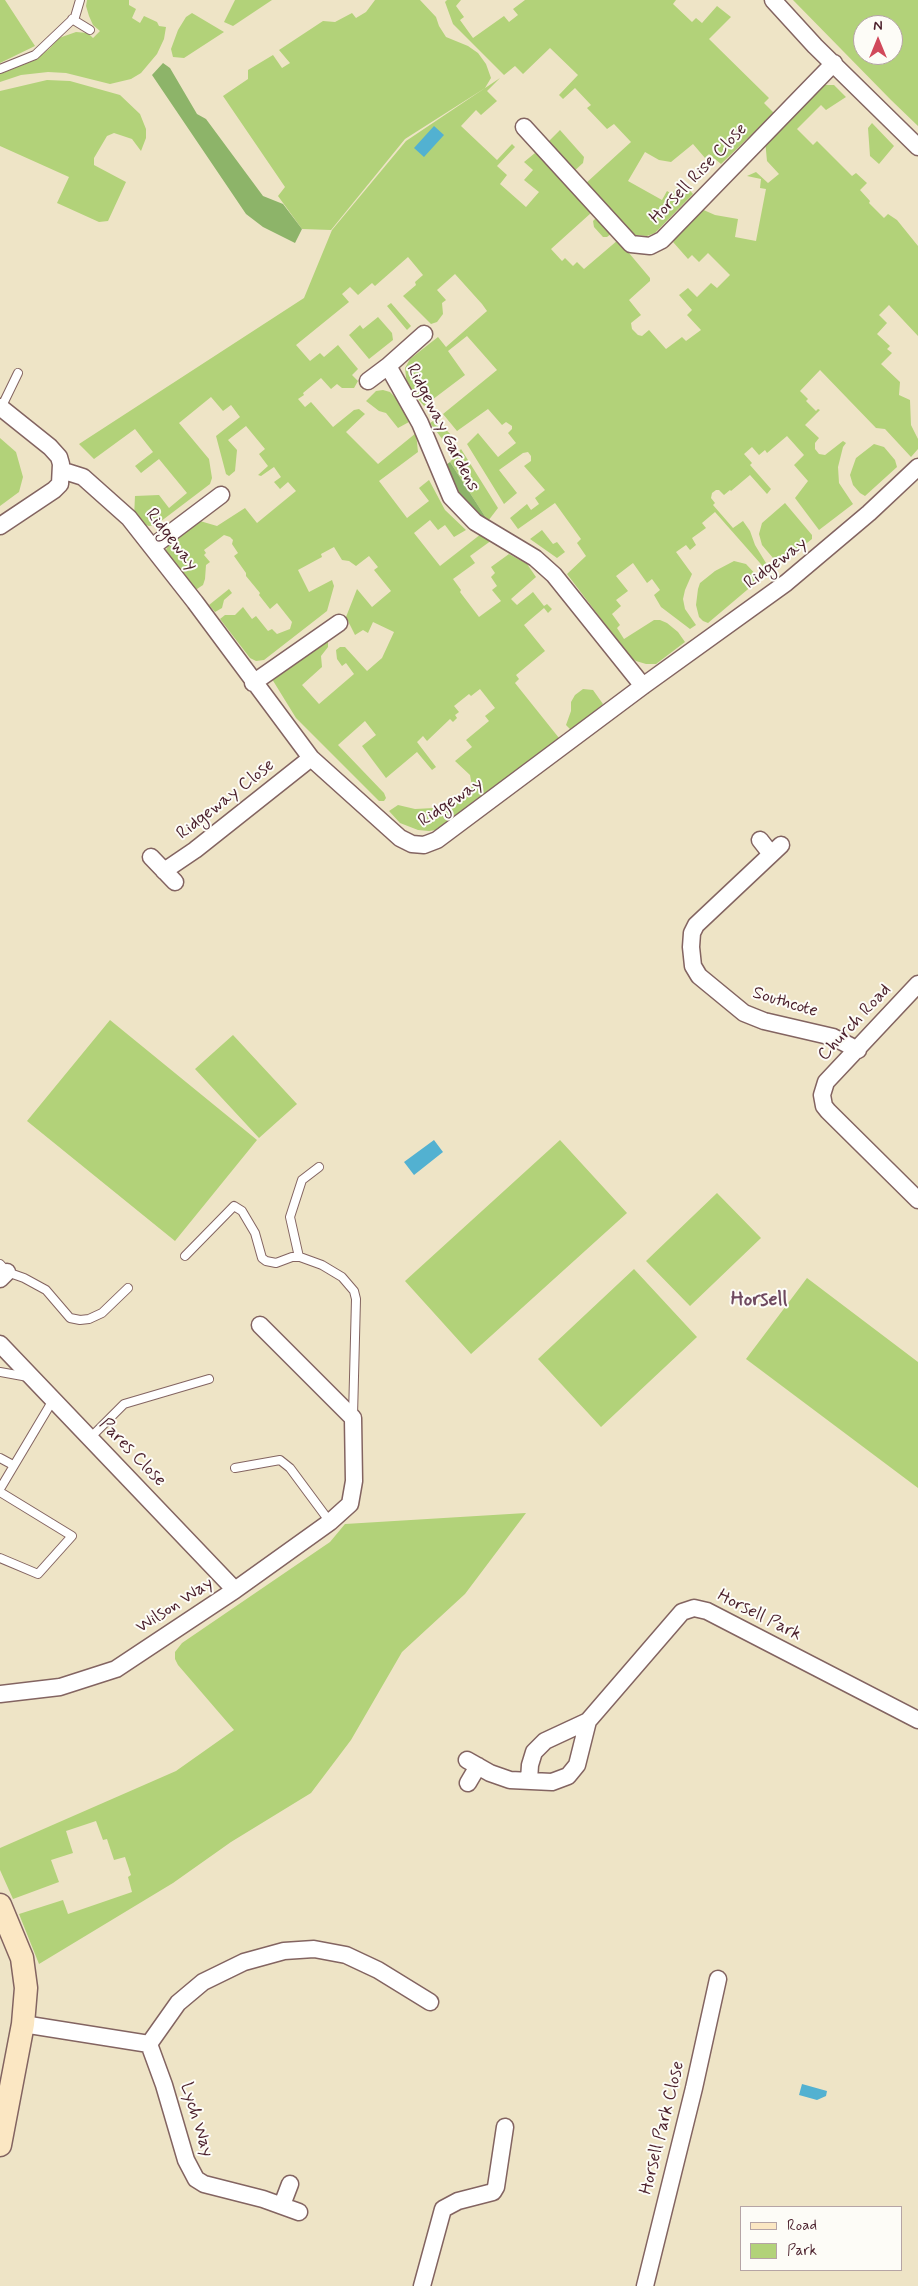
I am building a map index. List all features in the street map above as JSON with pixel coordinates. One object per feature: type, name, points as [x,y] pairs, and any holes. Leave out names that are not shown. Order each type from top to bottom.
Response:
[{"type":"street","points":[[773,0],[815,46],[918,147]]},
{"type":"street","name":"Horsell Rise Close","points":[[524,127],[631,244],[650,246],[662,240],[834,63]]},
{"type":"street","name":"Ridgeway Gardens","points":[[424,334],[388,366],[420,423],[451,497],[474,522],[535,558],[554,575],[643,686]]},
{"type":"street","points":[[368,381],[388,366]]},
{"type":"street","points":[[0,526],[54,490],[60,484],[61,470],[59,457],[55,451],[1,408]]},
{"type":"street","name":"Ridgeway","points":[[61,470],[83,477],[128,518],[195,602],[253,683],[311,758],[400,838],[412,844],[424,845],[437,840],[643,686],[786,583],[869,513],[918,467]]},
{"type":"street","points":[[152,547],[222,495]]},
{"type":"street","points":[[253,683],[339,622]]},
{"type":"street","name":"Ridgeway Close","points":[[151,857],[169,876],[195,850],[311,758]]},
{"type":"street","name":"Southcote","points":[[760,840],[776,849],[696,925],[686,967],[744,1013],[764,1021],[833,1037],[858,1050]]},
{"type":"street","name":"Church Road","points":[[918,984],[826,1082],[822,1101],[828,1111],[918,1200]]},
{"type":"street","points":[[260,1324],[353,1418]]},
{"type":"street","name":"Pares Close","points":[[0,1344],[235,1590]]},
{"type":"street","name":"Wilson Way","points":[[0,1694],[60,1687],[116,1669],[235,1590],[330,1522],[350,1504],[354,1481],[353,1418]]},
{"type":"street","name":"Horsell Park","points":[[529,1780],[530,1765],[534,1752],[545,1741],[588,1720],[682,1612],[694,1608],[707,1611],[918,1720]]},
{"type":"street","name":"Horsell Park","points":[[468,1783],[472,1763],[499,1777],[552,1782],[561,1780],[573,1771],[577,1765],[588,1720]]},
{"type":"street","points":[[0,1905],[23,1966],[26,1988],[23,2024],[2,2122],[0,2145]]},
{"type":"street","points":[[23,2024],[149,2044],[178,2003],[202,1982],[244,1962],[276,1952],[314,1949],[346,1955],[370,1965],[407,1995],[430,2002]]},
{"type":"street","name":"Horsell Park Close","points":[[645,2286],[694,2088],[718,1979]]},
{"type":"street","name":"Lych Way","points":[[149,2044],[168,2095],[186,2160],[190,2171],[196,2179],[204,2184],[282,2205],[299,2212]]},
{"type":"street","points":[[422,2286],[443,2209],[458,2201],[493,2192],[496,2187],[505,2127]]},
{"type":"street","points":[[282,2205],[290,2184]]},
{"type":"lane","points":[[0,69],[35,55],[72,20],[80,0]]},
{"type":"lane","points":[[72,20],[90,30]]},
{"type":"lane","points":[[1,408],[18,373]]},
{"type":"lane","points":[[298,1257],[290,1217],[302,1180],[319,1167]]},
{"type":"lane","points":[[185,1256],[234,1206],[242,1211],[255,1233],[262,1258],[266,1261],[276,1263],[286,1258],[298,1257],[322,1265],[342,1277],[354,1291],[353,1418]]},
{"type":"lane","points":[[2,1272],[24,1278],[46,1290],[70,1318],[80,1320],[90,1319],[102,1313],[128,1288]]},
{"type":"lane","points":[[0,1372],[32,1378]]},
{"type":"lane","points":[[90,1438],[124,1404],[209,1379]]},
{"type":"lane","points":[[0,1558],[38,1574],[72,1536],[0,1491],[13,1465],[53,1400]]},
{"type":"lane","points":[[0,1458],[13,1465]]},
{"type":"lane","points":[[235,1468],[280,1460],[290,1468],[330,1522]]},
{"type":"green space","points":[[0,0],[5,0],[35,46],[0,63]]},
{"type":"green space","points":[[87,0],[129,0],[129,5],[136,9],[132,18],[140,23],[144,16],[157,22],[159,26],[166,27],[164,39],[157,54],[141,73],[131,79],[110,84],[66,73],[48,72],[21,75],[0,82],[0,74],[35,60],[59,38],[76,32],[88,33],[93,38],[100,31],[93,25],[89,16],[86,6]]},
{"type":"green space","points":[[235,0],[272,0],[233,26],[224,22]]},
{"type":"green space","points":[[375,0],[420,0],[436,17],[446,37],[468,46],[478,53],[486,64],[491,78],[485,88],[405,139],[331,230],[302,229],[278,196],[285,187],[223,96],[248,79],[248,70],[273,55],[282,68],[290,63],[279,50],[323,21],[335,22],[352,13],[356,18],[366,12]]},
{"type":"green space","points":[[447,0],[461,0],[456,6],[464,17],[460,20],[473,38],[504,16],[509,22],[518,15],[513,9],[525,0],[676,0],[673,4],[692,22],[696,18],[702,23],[717,6],[731,17],[709,39],[769,98],[764,103],[774,113],[721,164],[709,154],[705,158],[693,144],[671,162],[659,160],[645,152],[628,181],[662,200],[667,191],[672,194],[682,182],[693,194],[655,233],[647,236],[633,235],[585,184],[631,142],[614,124],[607,129],[587,108],[591,105],[575,88],[563,99],[559,95],[578,75],[550,48],[523,74],[515,66],[504,75],[453,24],[445,2]]},
{"type":"green space","points":[[793,0],[918,0],[918,126],[857,65],[903,65],[903,15],[853,15],[853,61]]},
{"type":"green space","points":[[192,13],[224,32],[184,58],[173,57],[171,49],[178,30],[186,17]]},
{"type":"green space","points":[[163,63],[170,68],[197,114],[206,119],[263,196],[283,204],[302,229],[295,243],[263,227],[246,214],[152,75]]},
{"type":"green space","points":[[500,78],[487,91],[497,101],[481,115],[476,110],[461,126],[497,160],[512,144],[515,147],[497,166],[507,175],[500,184],[526,207],[539,192],[524,180],[533,170],[524,162],[535,153],[541,155],[591,213],[551,249],[562,261],[565,258],[573,266],[577,262],[584,269],[618,240],[650,278],[650,281],[629,300],[641,315],[631,323],[632,329],[642,336],[649,330],[666,349],[682,337],[686,341],[701,330],[687,315],[692,310],[679,295],[688,288],[697,297],[711,283],[717,288],[730,275],[708,253],[699,262],[692,255],[688,259],[673,242],[699,208],[715,215],[738,219],[735,237],[756,241],[766,189],[760,188],[761,179],[747,176],[756,172],[768,183],[779,174],[767,161],[765,140],[824,85],[834,85],[846,97],[826,110],[821,105],[797,129],[813,145],[817,141],[852,176],[856,173],[867,183],[860,190],[870,201],[869,203],[884,218],[888,214],[897,220],[918,246],[918,336],[889,305],[879,315],[887,323],[877,334],[890,346],[887,349],[892,353],[881,364],[900,382],[899,395],[910,400],[911,425],[918,439],[918,449],[911,457],[885,429],[876,428],[820,370],[800,391],[808,399],[806,401],[816,411],[820,410],[805,425],[819,438],[815,443],[815,449],[819,454],[825,455],[843,441],[846,443],[843,447],[838,467],[839,483],[853,504],[819,530],[795,498],[808,481],[794,465],[804,455],[787,436],[767,453],[765,450],[759,455],[752,447],[744,454],[752,463],[750,465],[771,489],[767,494],[750,475],[724,495],[719,490],[716,490],[712,493],[711,498],[715,503],[713,505],[733,528],[743,521],[769,568],[767,571],[715,512],[702,523],[706,528],[692,538],[696,545],[690,550],[686,545],[676,552],[692,574],[683,599],[685,609],[696,625],[690,629],[661,607],[654,595],[660,590],[652,579],[647,583],[633,563],[616,576],[628,591],[616,600],[621,606],[612,614],[620,625],[617,628],[624,639],[654,620],[660,620],[678,632],[685,642],[656,664],[646,664],[630,657],[567,574],[586,556],[577,543],[581,539],[555,503],[518,529],[510,518],[527,504],[531,510],[539,504],[535,498],[545,490],[524,466],[531,461],[531,456],[528,452],[523,453],[499,470],[517,493],[504,504],[467,444],[478,433],[498,457],[516,443],[508,433],[512,426],[506,422],[502,425],[488,409],[457,431],[443,414],[497,370],[467,336],[448,351],[465,375],[424,406],[407,386],[405,368],[410,359],[438,337],[446,347],[487,311],[482,304],[455,274],[437,290],[446,300],[442,303],[443,314],[437,322],[431,324],[403,296],[416,285],[415,282],[423,275],[408,257],[375,286],[372,283],[358,295],[350,287],[342,294],[349,302],[296,345],[310,361],[320,353],[324,357],[338,345],[358,369],[352,375],[358,381],[354,388],[342,388],[337,384],[331,389],[321,378],[298,399],[305,407],[311,402],[333,427],[354,410],[359,409],[365,414],[346,432],[378,464],[416,433],[418,452],[379,481],[407,518],[429,501],[419,488],[429,480],[445,510],[466,530],[454,537],[445,525],[438,530],[430,520],[414,533],[440,566],[481,534],[492,540],[470,556],[475,563],[453,579],[461,590],[460,592],[479,617],[501,601],[492,590],[497,586],[491,577],[495,573],[491,567],[509,554],[527,564],[536,577],[511,599],[517,605],[533,592],[544,606],[547,604],[552,609],[548,613],[544,608],[524,625],[545,651],[516,675],[519,679],[515,683],[559,738],[442,829],[418,830],[400,823],[389,811],[398,805],[415,809],[434,808],[465,797],[472,786],[470,775],[455,761],[472,747],[466,740],[489,721],[485,716],[495,708],[480,689],[471,696],[469,694],[454,706],[459,712],[455,715],[457,718],[453,722],[450,719],[427,741],[423,736],[417,742],[436,767],[432,770],[417,752],[386,778],[362,746],[376,735],[365,721],[338,745],[384,793],[386,798],[384,801],[379,801],[296,718],[272,679],[323,639],[328,642],[328,647],[321,656],[322,667],[302,685],[319,704],[354,674],[346,663],[342,666],[337,659],[336,650],[340,647],[345,647],[367,671],[382,658],[394,632],[373,622],[368,633],[363,630],[355,635],[346,617],[357,589],[372,607],[391,591],[374,570],[378,567],[369,556],[356,566],[349,561],[342,560],[334,547],[321,554],[322,557],[298,570],[309,592],[332,580],[334,586],[327,611],[264,660],[256,661],[250,658],[220,619],[225,615],[235,615],[243,607],[252,619],[256,616],[268,631],[272,629],[277,634],[290,629],[292,622],[277,603],[270,609],[259,595],[260,593],[246,576],[246,573],[234,556],[238,553],[232,544],[233,540],[224,535],[204,550],[206,553],[204,555],[210,562],[206,565],[205,579],[203,585],[191,593],[164,553],[171,541],[200,521],[217,526],[245,508],[257,523],[296,491],[288,482],[280,489],[274,482],[281,477],[274,467],[261,476],[258,475],[268,466],[259,454],[265,449],[246,426],[228,440],[237,450],[235,471],[229,476],[226,474],[216,436],[240,417],[231,405],[223,411],[211,397],[179,423],[209,459],[212,478],[210,484],[156,525],[149,526],[139,523],[134,517],[135,496],[159,495],[169,508],[187,493],[159,459],[141,473],[135,466],[153,452],[135,429],[94,459],[79,444],[304,298],[332,230],[406,141]]},
{"type":"green space","points":[[47,80],[70,81],[120,95],[140,114],[146,129],[146,138],[141,151],[132,139],[114,133],[107,136],[94,158],[94,165],[126,182],[108,221],[99,222],[57,203],[69,177],[0,146],[0,91]]},
{"type":"green space","points":[[872,123],[894,146],[879,164],[870,156],[868,128]]},
{"type":"green space","points":[[560,130],[584,157],[583,163],[572,173],[548,142]]},
{"type":"green space","points":[[596,218],[612,233],[607,237],[603,237],[594,227],[593,221]]},
{"type":"green space","points":[[391,303],[411,326],[407,330],[387,306]]},
{"type":"green space","points":[[378,317],[392,333],[393,340],[369,359],[349,335],[360,325],[363,329]]},
{"type":"green space","points":[[376,391],[390,392],[397,399],[409,422],[398,428],[386,413],[379,411],[366,401]]},
{"type":"green space","points":[[436,419],[453,437],[446,444],[430,423]]},
{"type":"green space","points":[[0,438],[16,452],[23,477],[19,492],[0,506]]},
{"type":"green space","points":[[874,444],[884,447],[895,460],[897,467],[865,496],[853,485],[850,475],[856,458]]},
{"type":"green space","points":[[461,449],[498,508],[488,521],[450,462]]},
{"type":"green space","points":[[450,462],[488,521],[465,507],[442,468]]},
{"type":"green space","points":[[785,503],[812,535],[812,539],[779,565],[762,545],[759,534],[762,523]]},
{"type":"green space","points":[[542,530],[553,544],[557,542],[565,552],[557,558],[530,539]]},
{"type":"green space","points":[[734,561],[746,564],[760,579],[708,623],[703,621],[699,617],[696,605],[700,583],[715,571]]},
{"type":"green space","points":[[229,589],[232,593],[224,600],[222,608],[215,612],[209,605]]},
{"type":"green space","points":[[583,689],[593,690],[603,704],[572,731],[566,725],[571,711],[571,702],[575,695]]},
{"type":"green space","points":[[110,1020],[257,1140],[175,1241],[27,1121]]},
{"type":"green space","points":[[233,1035],[297,1104],[259,1138],[195,1069]]},
{"type":"green space","points":[[560,1140],[627,1213],[471,1354],[405,1281]]},
{"type":"green space","points":[[717,1193],[761,1238],[690,1306],[646,1261]]},
{"type":"green space","points":[[634,1269],[697,1337],[601,1427],[538,1359]]},
{"type":"green space","points":[[807,1278],[918,1362],[918,1488],[746,1359]]},
{"type":"green space","points":[[526,1513],[465,1594],[402,1652],[351,1740],[311,1793],[231,1842],[173,1883],[39,1964],[19,1914],[63,1900],[68,1914],[132,1892],[128,1877],[131,1875],[125,1857],[114,1860],[107,1839],[103,1840],[96,1821],[66,1831],[73,1853],[51,1860],[59,1882],[13,1899],[0,1870],[0,1848],[176,1771],[234,1730],[178,1665],[175,1659],[175,1652],[182,1643],[330,1542],[345,1524]]},
{"type":"water","points":[[434,126],[444,135],[424,157],[414,148]]},
{"type":"water","points":[[434,1140],[443,1152],[414,1175],[404,1162]]},
{"type":"water","points":[[802,2084],[827,2091],[826,2096],[817,2100],[799,2095]]},
{"type":"district","name":"Horsell","points":[[759,1301]]}]
